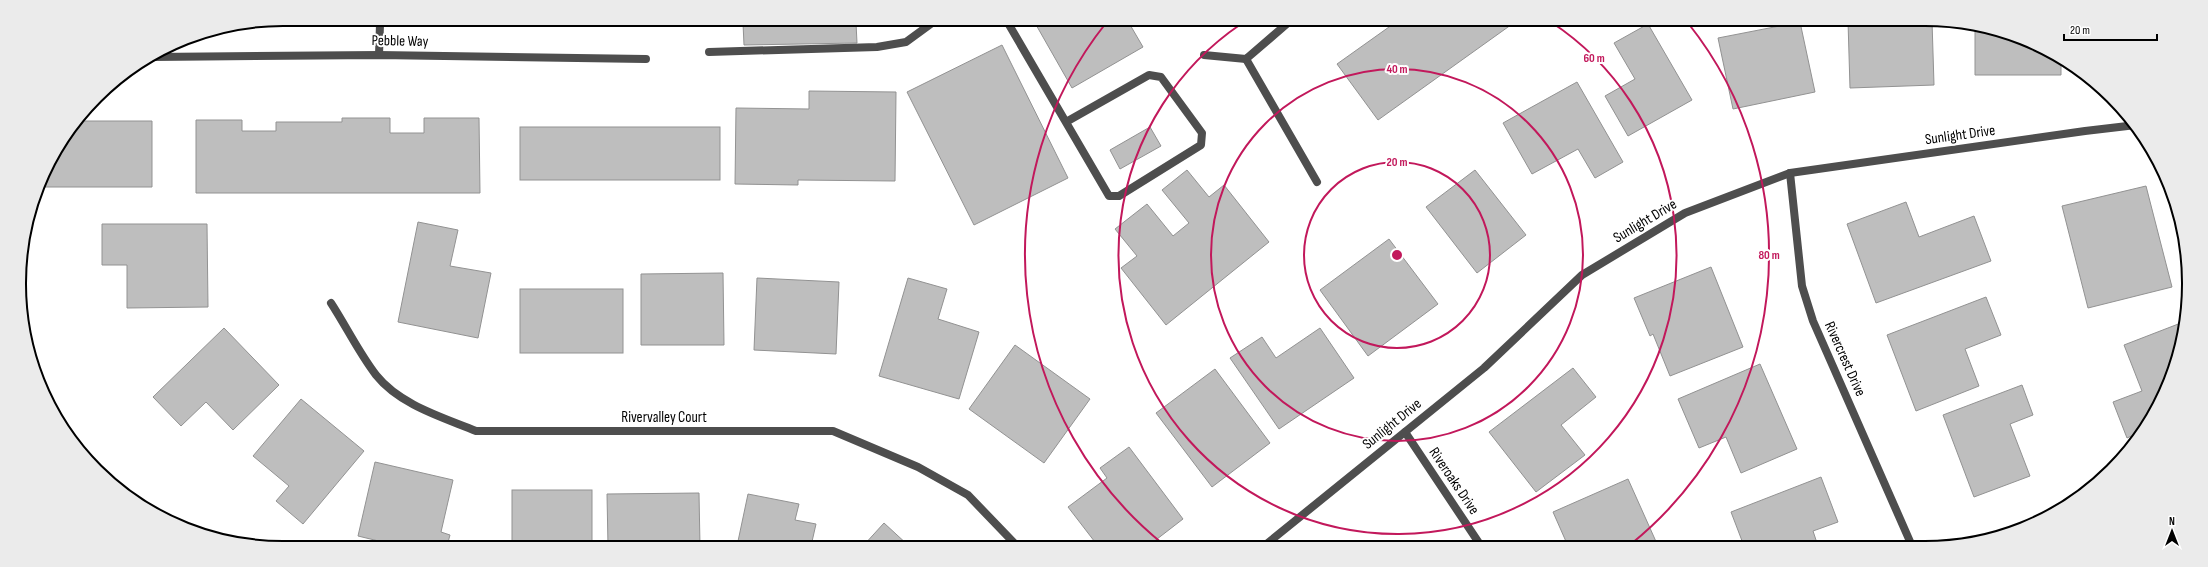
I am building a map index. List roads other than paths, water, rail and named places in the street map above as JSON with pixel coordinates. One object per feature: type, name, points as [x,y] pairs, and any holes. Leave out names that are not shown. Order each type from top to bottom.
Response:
[{"type":"street","points":[[380,26],[380,55]]},
{"type":"street","points":[[709,52],[877,48],[906,42],[928,26]]},
{"type":"street","points":[[1010,26],[1109,196],[1119,196],[1201,145],[1202,133],[1161,77],[1149,75],[1066,122]]},
{"type":"street","points":[[1204,55],[1246,59],[1284,26]]},
{"type":"street","name":"Pebble Way","points":[[162,57],[380,55],[646,59]]},
{"type":"street","points":[[1246,59],[1316,182]]},
{"type":"street","name":"Sunlight Drive","points":[[1270,541],[1484,368],[1582,275],[1685,213],[1790,173],[2085,130],[2128,126]]},
{"type":"street","name":"Rivercrest Drive","points":[[1790,173],[1802,286],[1813,321],[1910,541]]},
{"type":"street","name":"Rivervalley Court","points":[[331,303],[376,376],[396,394],[424,410],[476,431],[833,431],[918,468],[968,495],[1002,528],[1013,541]]},
{"type":"street","name":"Riveroaks Drive","points":[[1405,432],[1478,541]]}]
